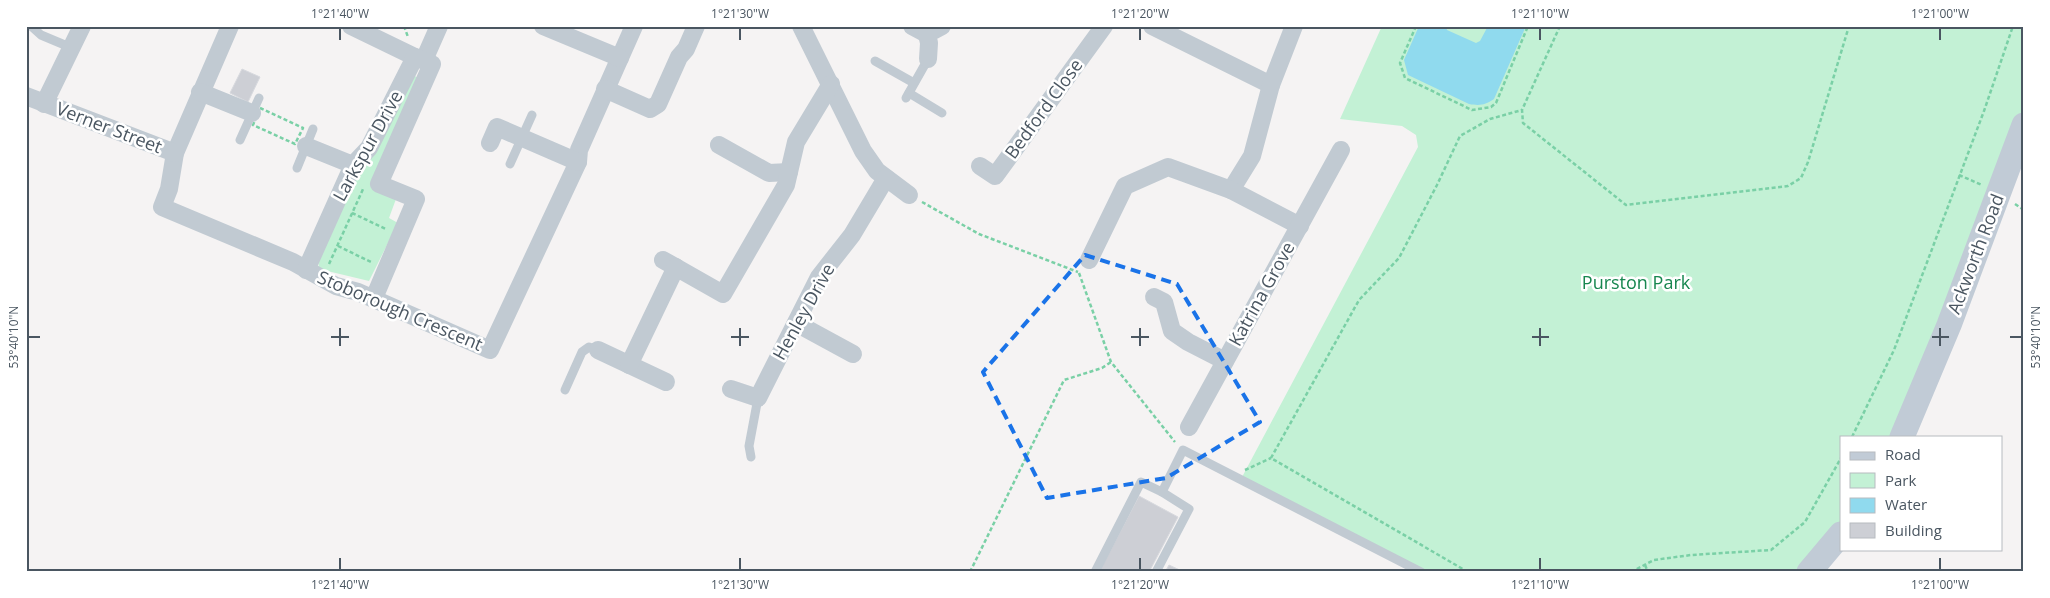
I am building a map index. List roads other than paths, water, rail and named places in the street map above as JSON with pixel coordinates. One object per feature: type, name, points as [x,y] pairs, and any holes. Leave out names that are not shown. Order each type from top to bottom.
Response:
[{"type":"main road","name":"Ackworth Road","points":[[1902,436],[1949,325],[2024,125]]},
{"type":"main road","points":[[1809,572],[1840,535]]},
{"type":"street","name":"Verner Street","points":[[44,104],[82,26]]},
{"type":"street","name":"Stoborough Crescent","points":[[230,26],[174,152],[169,189],[162,207],[293,262],[336,286],[374,298],[490,350],[578,162],[579,150],[634,26]]},
{"type":"street","points":[[350,26],[432,64],[379,184],[416,199],[374,298]]},
{"type":"street","name":"Larkspur Drive","points":[[306,270],[353,165],[369,148],[439,26]]},
{"type":"street","points":[[543,26],[620,58]]},
{"type":"street","points":[[605,89],[650,109],[658,104],[679,56],[686,50],[696,26]]},
{"type":"street","points":[[801,26],[863,151],[877,172],[910,195]]},
{"type":"street","name":"Bedford Close","points":[[980,166],[995,176],[1104,26]]},
{"type":"street","points":[[1152,26],[1271,85]]},
{"type":"street","points":[[1232,190],[1252,156],[1271,85],[1294,26]]},
{"type":"street","points":[[927,29],[929,43],[928,59]]},
{"type":"street","points":[[629,365],[669,264],[723,294],[786,185],[796,142],[831,84]]},
{"type":"street","points":[[200,92],[257,106]]},
{"type":"street","name":"Verner Street","points":[[26,96],[174,152]]},
{"type":"street","points":[[490,143],[497,127],[578,162]]},
{"type":"street","points":[[719,144],[770,173],[789,172]]},
{"type":"street","points":[[306,146],[353,165]]},
{"type":"street","name":"Katrina Grove","points":[[1189,427],[1341,150]]},
{"type":"street","name":"Katrina Grove","points":[[1084,266],[1125,186],[1168,167],[1232,190],[1300,226]]},
{"type":"street","name":"Henley Drive","points":[[758,398],[819,277],[852,234],[886,178]]},
{"type":"street","name":"Katrina Grove","points":[[1154,297],[1164,302],[1172,331],[1188,342],[1225,361]]},
{"type":"street","points":[[796,322],[853,354]]},
{"type":"street","points":[[598,350],[666,382]]},
{"type":"street","points":[[731,388],[758,398]]},
{"type":"lane","points":[[31,26],[41,35],[72,48]]},
{"type":"lane","points":[[928,59],[907,96],[942,112]]},
{"type":"lane","points":[[875,61],[914,83]]},
{"type":"lane","points":[[240,140],[257,106]]},
{"type":"lane","points":[[510,164],[532,115]]},
{"type":"lane","points":[[297,168],[313,129]]},
{"type":"lane","points":[[565,390],[582,352],[589,347],[598,350]]},
{"type":"lane","points":[[751,457],[749,446],[758,398]]},
{"type":"lane","points":[[1162,492],[1183,450],[1421,572]]},
{"type":"lane","points":[[1095,572],[1141,482],[1162,492],[1189,509],[1156,572]]},
{"type":"water","points":[[1419,26],[1446,26],[1447,30],[1476,43],[1480,41],[1488,26],[1526,26],[1494,99],[1485,104],[1476,105],[1469,104],[1408,75],[1404,60]]},
{"type":"park label","name":"Purston Park","points":[[1636,283]]}]
